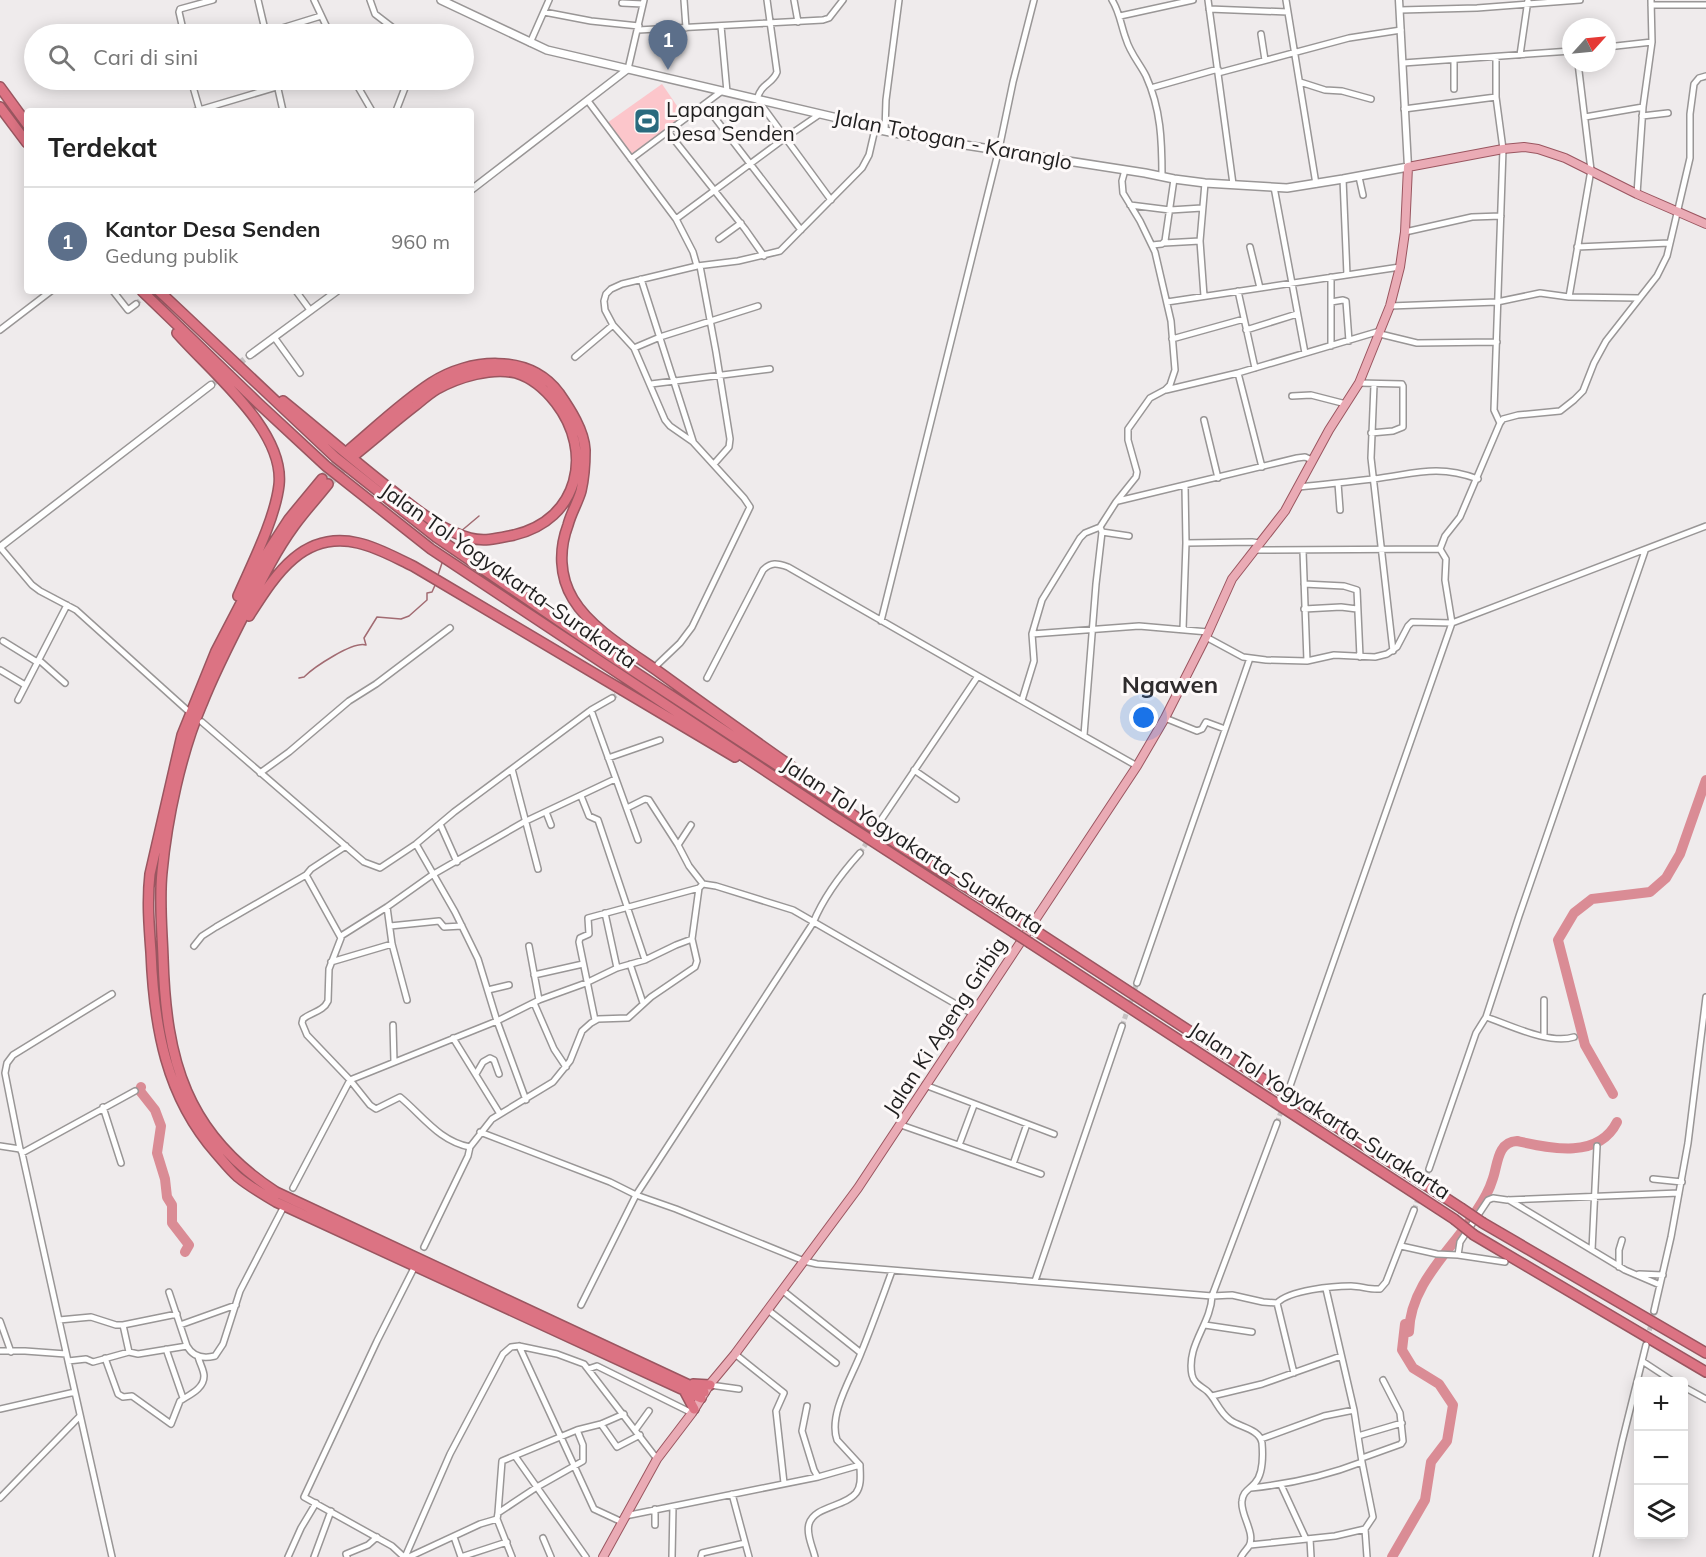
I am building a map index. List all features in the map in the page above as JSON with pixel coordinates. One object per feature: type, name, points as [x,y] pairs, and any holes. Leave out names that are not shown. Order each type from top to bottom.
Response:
[{"type":"highway","points":[[0,87],[24,120]]},
{"type":"highway","points":[[0,107],[24,139]]},
{"type":"highway","points":[[144,294],[246,407],[267,435],[277,455],[279,469],[279,484],[275,502],[192,728],[172,806],[162,872],[164,977],[171,1040],[188,1097],[212,1137],[242,1168],[276,1192],[687,1387],[705,1392]]},
{"type":"highway","name":"Jalan Tol Yogyakarta–Surakarta","points":[[144,294],[326,466],[431,549],[832,815],[1474,1235],[1706,1372]]},
{"type":"highway","name":"Jalan Tol Yogyakarta–Surakarta","points":[[162,294],[350,470],[436,537],[600,649],[1461,1208],[1706,1353]]},
{"type":"highway","points":[[214,345],[421,513],[448,531],[471,538],[491,540],[537,527],[557,511],[572,490],[576,471],[577,446],[573,431],[549,394],[533,380],[501,371],[466,377],[436,389],[353,452],[432,382],[464,368],[500,363],[519,365],[537,372],[555,388],[568,406],[581,431],[585,447],[580,492],[563,540],[561,554],[564,580],[573,600],[607,635],[908,850]]},
{"type":"highway","points":[[220,652],[273,558],[325,482]]},
{"type":"highway","points":[[220,652],[276,575],[303,551],[323,543],[341,540],[359,543],[413,566],[832,815]]},
{"type":"highway","points":[[687,1387],[693,1411]]},
{"type":"main road","name":"Jalan Totogan - Karanglo","points":[[441,0],[547,50],[859,123],[880,130],[1205,183],[1274,187],[1302,186],[1408,167]]},
{"type":"main road","points":[[1408,167],[1503,148],[1538,149],[1591,170],[1637,194],[1706,224]]},
{"type":"main road","name":"Jalan Ki Ageng Gribig","points":[[603,1557],[657,1459],[804,1261],[901,1125],[925,1085],[1137,766],[1165,718],[1232,579],[1285,511],[1299,487],[1312,460],[1359,383],[1390,306],[1400,267],[1405,232],[1408,167]]},
{"type":"street","points":[[182,24],[180,9],[213,0]]},
{"type":"street","points":[[258,0],[264,24]]},
{"type":"street","points":[[314,0],[325,24]]},
{"type":"street","points":[[370,0],[375,14],[388,24]]},
{"type":"street","points":[[530,43],[549,0]]},
{"type":"street","points":[[684,0],[686,28]]},
{"type":"street","points":[[767,0],[777,72],[771,81],[761,88],[758,99],[831,200]]},
{"type":"street","points":[[794,0],[798,22]]},
{"type":"street","points":[[544,12],[638,28],[686,28],[826,20],[843,0]]},
{"type":"street","points":[[658,664],[680,643],[692,627],[750,509],[747,501],[693,442],[668,424],[634,348],[613,325],[605,310],[606,294],[617,286],[642,279],[698,266],[764,256],[783,250],[862,168],[869,156],[880,130],[886,100],[899,0]]},
{"type":"street","points":[[881,621],[1034,0]]},
{"type":"street","points":[[1112,0],[1120,16],[1125,38],[1151,88],[1158,110],[1161,128],[1162,177]]},
{"type":"street","points":[[1120,16],[1193,0]]},
{"type":"street","points":[[1208,0],[1233,184]]},
{"type":"street","points":[[1286,0],[1316,184]]},
{"type":"street","points":[[1398,0],[1408,167]]},
{"type":"street","points":[[1400,10],[1580,0]]},
{"type":"street","points":[[474,188],[628,69],[644,2],[622,3]]},
{"type":"street","points":[[1520,55],[1528,2]]},
{"type":"street","points":[[1637,194],[1642,116],[1652,42],[1651,3],[1706,4]]},
{"type":"street","points":[[1209,9],[1288,12]]},
{"type":"street","points":[[294,24],[321,16]]},
{"type":"street","points":[[631,159],[725,92],[721,26]]},
{"type":"street","points":[[1151,88],[1349,39],[1401,30]]},
{"type":"street","points":[[1261,34],[1265,60]]},
{"type":"street","points":[[1616,46],[1652,42]]},
{"type":"street","points":[[1403,63],[1562,52]]},
{"type":"street","points":[[1496,58],[1496,97],[1503,148],[1494,411],[1500,423]]},
{"type":"street","points":[[1454,60],[1454,89]]},
{"type":"street","points":[[1569,297],[1591,170],[1579,72]]},
{"type":"street","points":[[1440,549],[1445,536],[1460,517],[1503,419],[1518,415],[1560,411],[1574,400],[1583,391],[1602,348],[1657,276],[1667,256],[1691,153],[1690,114],[1694,84],[1699,78],[1706,76]]},
{"type":"street","points":[[1300,82],[1371,99]]},
{"type":"street","points":[[193,90],[197,108]]},
{"type":"street","points":[[206,108],[256,90]]},
{"type":"street","points":[[278,90],[282,108]]},
{"type":"street","points":[[360,90],[370,108]]},
{"type":"street","points":[[397,108],[404,90]]},
{"type":"street","points":[[1404,109],[1496,97]]},
{"type":"street","points":[[588,101],[676,219],[698,266],[720,375],[730,444],[714,464]]},
{"type":"street","points":[[705,105],[801,230]]},
{"type":"street","points":[[1585,117],[1643,107]]},
{"type":"street","points":[[1642,116],[1668,113]]},
{"type":"street","points":[[676,219],[820,114]]},
{"type":"street","points":[[668,132],[741,223],[764,256]]},
{"type":"street","points":[[1125,170],[1122,189],[1152,245],[1167,302],[1175,369],[1173,379],[1165,390]]},
{"type":"street","points":[[1359,177],[1363,195]]},
{"type":"street","points":[[1164,243],[1174,179]]},
{"type":"street","points":[[1343,179],[1347,275]]},
{"type":"street","points":[[1204,296],[1200,241],[1205,183]]},
{"type":"street","points":[[1274,187],[1305,353]]},
{"type":"street","points":[[1130,205],[1170,210],[1202,208]]},
{"type":"street","points":[[1405,232],[1472,217],[1501,216]]},
{"type":"street","points":[[719,239],[741,223]]},
{"type":"street","points":[[1152,245],[1200,241]]},
{"type":"street","points":[[1577,247],[1670,243]]},
{"type":"street","points":[[1250,247],[1260,288]]},
{"type":"street","points":[[1167,302],[1400,267]]},
{"type":"street","points":[[1331,277],[1331,346]]},
{"type":"street","points":[[642,279],[693,442]]},
{"type":"street","points":[[1238,291],[1255,368]]},
{"type":"street","points":[[1390,306],[1497,302],[1540,293],[1569,297],[1639,297]]},
{"type":"street","points":[[0,330],[47,294]]},
{"type":"street","points":[[115,294],[128,310],[135,304]]},
{"type":"street","points":[[298,294],[310,310]]},
{"type":"street","points":[[250,355],[333,294]]},
{"type":"street","points":[[1331,302],[1343,300],[1346,302],[1349,341]]},
{"type":"street","points":[[634,348],[660,337],[758,306]]},
{"type":"street","points":[[1246,330],[1296,314]]},
{"type":"street","points":[[1173,339],[1244,319]]},
{"type":"street","points":[[575,357],[613,325]]},
{"type":"street","points":[[1084,735],[1101,529],[1116,502],[1136,477],[1137,472],[1128,440],[1128,429],[1150,398],[1165,390],[1238,373],[1380,332],[1417,344],[1497,342]]},
{"type":"street","points":[[274,337],[300,373]]},
{"type":"street","points":[[651,384],[770,369]]},
{"type":"street","points":[[1238,373],[1262,467]]},
{"type":"street","points":[[1359,383],[1402,384],[1404,423],[1399,429],[1371,433]]},
{"type":"street","points":[[187,710],[104,633],[67,604],[32,585],[0,547],[211,385]]},
{"type":"street","points":[[1374,385],[1371,458],[1393,651]]},
{"type":"street","points":[[1292,396],[1311,395],[1346,404]]},
{"type":"street","points":[[1204,420],[1218,478]]},
{"type":"street","points":[[1116,502],[1297,458],[1305,457],[1312,460]]},
{"type":"street","points":[[1299,487],[1433,470],[1458,472],[1478,479]]},
{"type":"street","points":[[1338,483],[1340,510]]},
{"type":"street","points":[[1183,629],[1185,486]]},
{"type":"street","points":[[1032,634],[1138,626],[1183,629],[1207,635],[1250,658],[1307,661],[1334,655],[1375,657],[1393,651],[1407,626],[1412,622],[1452,623],[1706,526]]},
{"type":"street","points":[[1022,700],[1034,661],[1032,634],[1042,600],[1080,538],[1085,533],[1101,529],[1130,536]]},
{"type":"street","points":[[1186,543],[1252,542],[1256,547],[1303,551],[1440,549]]},
{"type":"street","points":[[1290,1086],[1452,623],[1445,580],[1446,559],[1440,549]]},
{"type":"street","points":[[1303,551],[1307,661]]},
{"type":"street","points":[[1429,1169],[1476,1033],[1486,1017],[1645,551]]},
{"type":"street","points":[[707,678],[763,570],[775,563],[788,567],[1137,766]]},
{"type":"street","points":[[1304,584],[1355,587],[1359,593],[1357,609],[1360,657]]},
{"type":"street","points":[[18,700],[67,604]]},
{"type":"street","points":[[1305,609],[1341,607],[1357,609]]},
{"type":"street","points":[[260,772],[289,753],[349,701],[376,684],[450,628]]},
{"type":"street","points":[[3,641],[38,661],[65,683]]},
{"type":"street","points":[[1137,983],[1250,658]]},
{"type":"street","points":[[0,670],[26,685]]},
{"type":"street","points":[[880,820],[978,676]]},
{"type":"street","points":[[202,722],[369,865],[380,868],[416,844],[591,710],[612,698]]},
{"type":"street","points":[[591,710],[638,840]]},
{"type":"street","points":[[1165,718],[1197,731],[1202,729],[1206,722],[1225,729]]},
{"type":"street","points":[[608,758],[660,740]]},
{"type":"street","points":[[512,769],[538,869]]},
{"type":"street","points":[[914,770],[956,798]]},
{"type":"street","points":[[341,936],[432,875],[524,822],[615,779]]},
{"type":"street","points":[[581,795],[590,817],[598,820],[645,960]]},
{"type":"street","points":[[424,1248],[468,1156],[470,1147],[492,1119],[549,1085],[566,1067],[574,1054],[582,1031],[595,1020],[625,1019],[643,1003],[695,967],[697,961],[692,939],[701,886],[649,800],[645,799],[627,808]]},
{"type":"street","points":[[546,812],[551,825]]},
{"type":"street","points":[[440,824],[457,862]]},
{"type":"street","points":[[678,845],[691,825]]},
{"type":"street","points":[[416,844],[478,959],[497,1021],[526,1100]]},
{"type":"street","points":[[194,946],[202,936],[306,875],[311,869],[346,846]]},
{"type":"street","points":[[581,1305],[636,1195],[813,923],[821,903],[860,853]]},
{"type":"street","points":[[306,875],[341,936],[331,962],[327,1004],[304,1017],[302,1026],[307,1035],[376,1109],[400,1097],[441,1136],[470,1147]]},
{"type":"street","points":[[595,1020],[579,940],[589,934],[587,919],[701,886],[716,886],[784,907],[973,1014]]},
{"type":"street","points":[[387,907],[392,944],[407,1000]]},
{"type":"street","points":[[605,913],[617,969]]},
{"type":"street","points":[[390,927],[439,921],[444,927],[462,926]]},
{"type":"street","points":[[293,1188],[350,1080],[692,939]]},
{"type":"street","points":[[331,962],[392,944]]},
{"type":"street","points":[[529,946],[536,1002],[554,1049],[566,1067]]},
{"type":"street","points":[[534,975],[583,964]]},
{"type":"street","points":[[630,964],[643,1003]]},
{"type":"street","points":[[488,990],[509,985]]},
{"type":"street","points":[[112,994],[13,1055],[7,1063],[5,1073],[112,1557]]},
{"type":"street","points":[[1654,1311],[1682,1182],[1706,997]]},
{"type":"street","points":[[1544,1000],[1544,1036]]},
{"type":"street","points":[[1486,1017],[1544,1036],[1565,1039],[1574,1037]]},
{"type":"street","points":[[393,1025],[394,1062]]},
{"type":"street","points":[[1035,1281],[1122,1026]]},
{"type":"street","points":[[453,1038],[500,1114]]},
{"type":"street","points":[[476,1074],[483,1062],[490,1058],[493,1059],[499,1074]]},
{"type":"street","points":[[925,1085],[1054,1134]]},
{"type":"street","points":[[0,1146],[21,1151],[135,1091]]},
{"type":"street","points":[[959,1145],[974,1105]]},
{"type":"street","points":[[103,1107],[121,1163]]},
{"type":"street","points":[[1261,1438],[1217,1408],[1212,1396],[1195,1382],[1192,1374],[1196,1339],[1209,1316],[1212,1296],[1277,1123]]},
{"type":"street","points":[[1013,1164],[1026,1124]]},
{"type":"street","points":[[901,1125],[1041,1174]]},
{"type":"street","points":[[480,1132],[804,1261],[892,1271],[1212,1296],[1232,1295],[1263,1302],[1276,1303],[1282,1298],[1300,1292],[1326,1289],[1353,1286],[1380,1289],[1386,1282],[1414,1210]]},
{"type":"street","points":[[1592,1250],[1597,1146]]},
{"type":"street","points":[[1653,1179],[1682,1182]]},
{"type":"street","points":[[1458,1255],[1460,1242],[1488,1200],[1493,1198],[1507,1200],[1679,1193]]},
{"type":"street","points":[[1507,1200],[1619,1267],[1660,1285]]},
{"type":"street","points":[[169,1292],[191,1353],[198,1356],[215,1356],[220,1350],[240,1291],[282,1210]]},
{"type":"street","points":[[1619,1267],[1619,1250],[1622,1240]]},
{"type":"street","points":[[1401,1246],[1437,1254],[1505,1262]]},
{"type":"street","points":[[406,1557],[392,1545],[304,1497],[414,1268]]},
{"type":"street","points":[[815,1557],[809,1524],[816,1515],[855,1494],[860,1480],[860,1465],[840,1445],[835,1435],[838,1411],[843,1393],[892,1271]]},
{"type":"street","points":[[1634,1274],[1663,1275]]},
{"type":"street","points":[[1250,1545],[1308,1539],[1362,1529],[1373,1517],[1354,1410],[1326,1289]]},
{"type":"street","points":[[782,1290],[861,1353]]},
{"type":"street","points":[[1276,1303],[1294,1373]]},
{"type":"street","points":[[180,1325],[236,1305]]},
{"type":"street","points":[[768,1310],[836,1363]]},
{"type":"street","points":[[59,1320],[75,1317],[96,1318],[123,1325],[177,1314]]},
{"type":"street","points":[[0,1321],[10,1352]]},
{"type":"street","points":[[123,1325],[129,1352]]},
{"type":"street","points":[[1205,1325],[1252,1332]]},
{"type":"street","points":[[68,1361],[79,1359],[93,1362],[129,1352],[138,1354],[187,1346]]},
{"type":"street","points":[[519,1346],[594,1509],[623,1519],[655,1509],[818,1477],[860,1465]]},
{"type":"street","points":[[406,1557],[450,1454],[503,1354],[511,1347],[519,1346],[557,1354],[581,1362],[657,1459]]},
{"type":"street","points":[[1596,1557],[1646,1346]]},
{"type":"street","points":[[166,1349],[183,1398]]},
{"type":"street","points":[[0,1351],[66,1354]]},
{"type":"street","points":[[735,1354],[784,1393],[777,1408],[776,1420],[784,1482]]},
{"type":"street","points":[[105,1358],[118,1394],[123,1397],[132,1396],[171,1424],[178,1404],[183,1398],[195,1393],[204,1378],[198,1356]]},
{"type":"street","points":[[1212,1396],[1262,1384],[1341,1356]]},
{"type":"street","points":[[1642,1361],[1666,1377]]},
{"type":"street","points":[[588,1369],[597,1366],[693,1411]]},
{"type":"street","points":[[1248,1489],[1281,1485],[1333,1473],[1401,1444],[1403,1441],[1400,1413],[1383,1380]]},
{"type":"street","points":[[705,1392],[739,1389]]},
{"type":"street","points":[[1688,1390],[1706,1399]]},
{"type":"street","points":[[0,1409],[75,1392]]},
{"type":"street","points":[[807,1406],[802,1431],[818,1477]]},
{"type":"street","points":[[1261,1438],[1324,1416],[1354,1410]]},
{"type":"street","points":[[601,1424],[617,1447],[638,1432],[649,1411]]},
{"type":"street","points":[[512,1557],[497,1516],[502,1461],[577,1430],[601,1424],[624,1414]]},
{"type":"street","points":[[0,1498],[80,1416]]},
{"type":"street","points":[[1358,1436],[1402,1423]]},
{"type":"street","points":[[406,1557],[490,1520],[537,1487],[584,1459],[583,1445],[577,1430]]},
{"type":"street","points":[[1241,1557],[1250,1545],[1250,1534],[1241,1503],[1245,1491],[1256,1482],[1260,1474],[1261,1438]]},
{"type":"street","points":[[515,1456],[586,1557]]},
{"type":"street","points":[[1281,1485],[1308,1539],[1311,1557]]},
{"type":"street","points":[[732,1494],[748,1557]]},
{"type":"street","points":[[288,1557],[301,1528],[316,1503]]},
{"type":"street","points":[[672,1557],[673,1507]]},
{"type":"street","points":[[654,1524],[655,1509]]},
{"type":"street","points":[[314,1557],[331,1511]]},
{"type":"street","points":[[1362,1529],[1367,1557]]},
{"type":"street","points":[[346,1556],[368,1545],[377,1537]]},
{"type":"street","points":[[454,1537],[461,1557],[507,1542]]},
{"type":"street","points":[[543,1538],[551,1557]]},
{"type":"street","points":[[701,1557],[702,1553],[745,1543]]},
{"type":"street","points":[[392,1545],[394,1557]]},
{"type":"street","points":[[426,1550],[427,1557]]},
{"type":"shaded area","name":"Lapangan Desa Senden","points":[[662,84],[686,119],[633,158],[607,123]]},
{"type":"waterway","points":[[460,532],[479,516]]},
{"type":"waterway","points":[[438,575],[443,560]]},
{"type":"waterway","points":[[299,678],[343,651],[366,645],[364,638],[377,617],[401,619],[409,616],[427,600],[427,593],[432,592],[436,583]]},
{"type":"waterway","points":[[1613,1094],[1585,1045],[1558,940],[1574,913],[1592,899],[1650,892],[1666,878],[1680,854],[1706,780]]},
{"type":"waterway","points":[[141,1087],[140,1091],[155,1110],[161,1126],[157,1153],[165,1179],[167,1197],[172,1205],[172,1223],[189,1245],[185,1252]]},
{"type":"waterway","points":[[1409,1332],[1411,1314],[1425,1282],[1484,1200],[1501,1150],[1510,1142],[1517,1141],[1558,1148],[1585,1147],[1609,1134],[1617,1122]]},
{"type":"waterway","points":[[1392,1557],[1425,1500],[1431,1462],[1447,1441],[1453,1405],[1439,1384],[1413,1368],[1402,1350],[1405,1324]]},
{"type":"tunnel","points":[[136,304],[147,294]]},
{"type":"tunnel","points":[[211,385],[250,355]]},
{"type":"tunnel","points":[[322,479],[350,449]]},
{"type":"tunnel","points":[[328,484],[350,461]]},
{"type":"tunnel","points":[[612,698],[633,683]]},
{"type":"tunnel","points":[[860,853],[881,820]]},
{"type":"tunnel","points":[[1122,1026],[1137,983]]},
{"type":"tunnel","points":[[1277,1123],[1290,1086]]},
{"type":"tunnel","points":[[1414,1210],[1429,1169]]},
{"type":"tunnel","points":[[1646,1345],[1654,1311]]},
{"type":"place","name":"Kantor Desa Senden","points":[[668,70]]},
{"type":"place","name":"Lapangan Desa Senden","points":[[647,121]]},
{"type":"district","name":"Ngawen","points":[[1170,684]]}]
